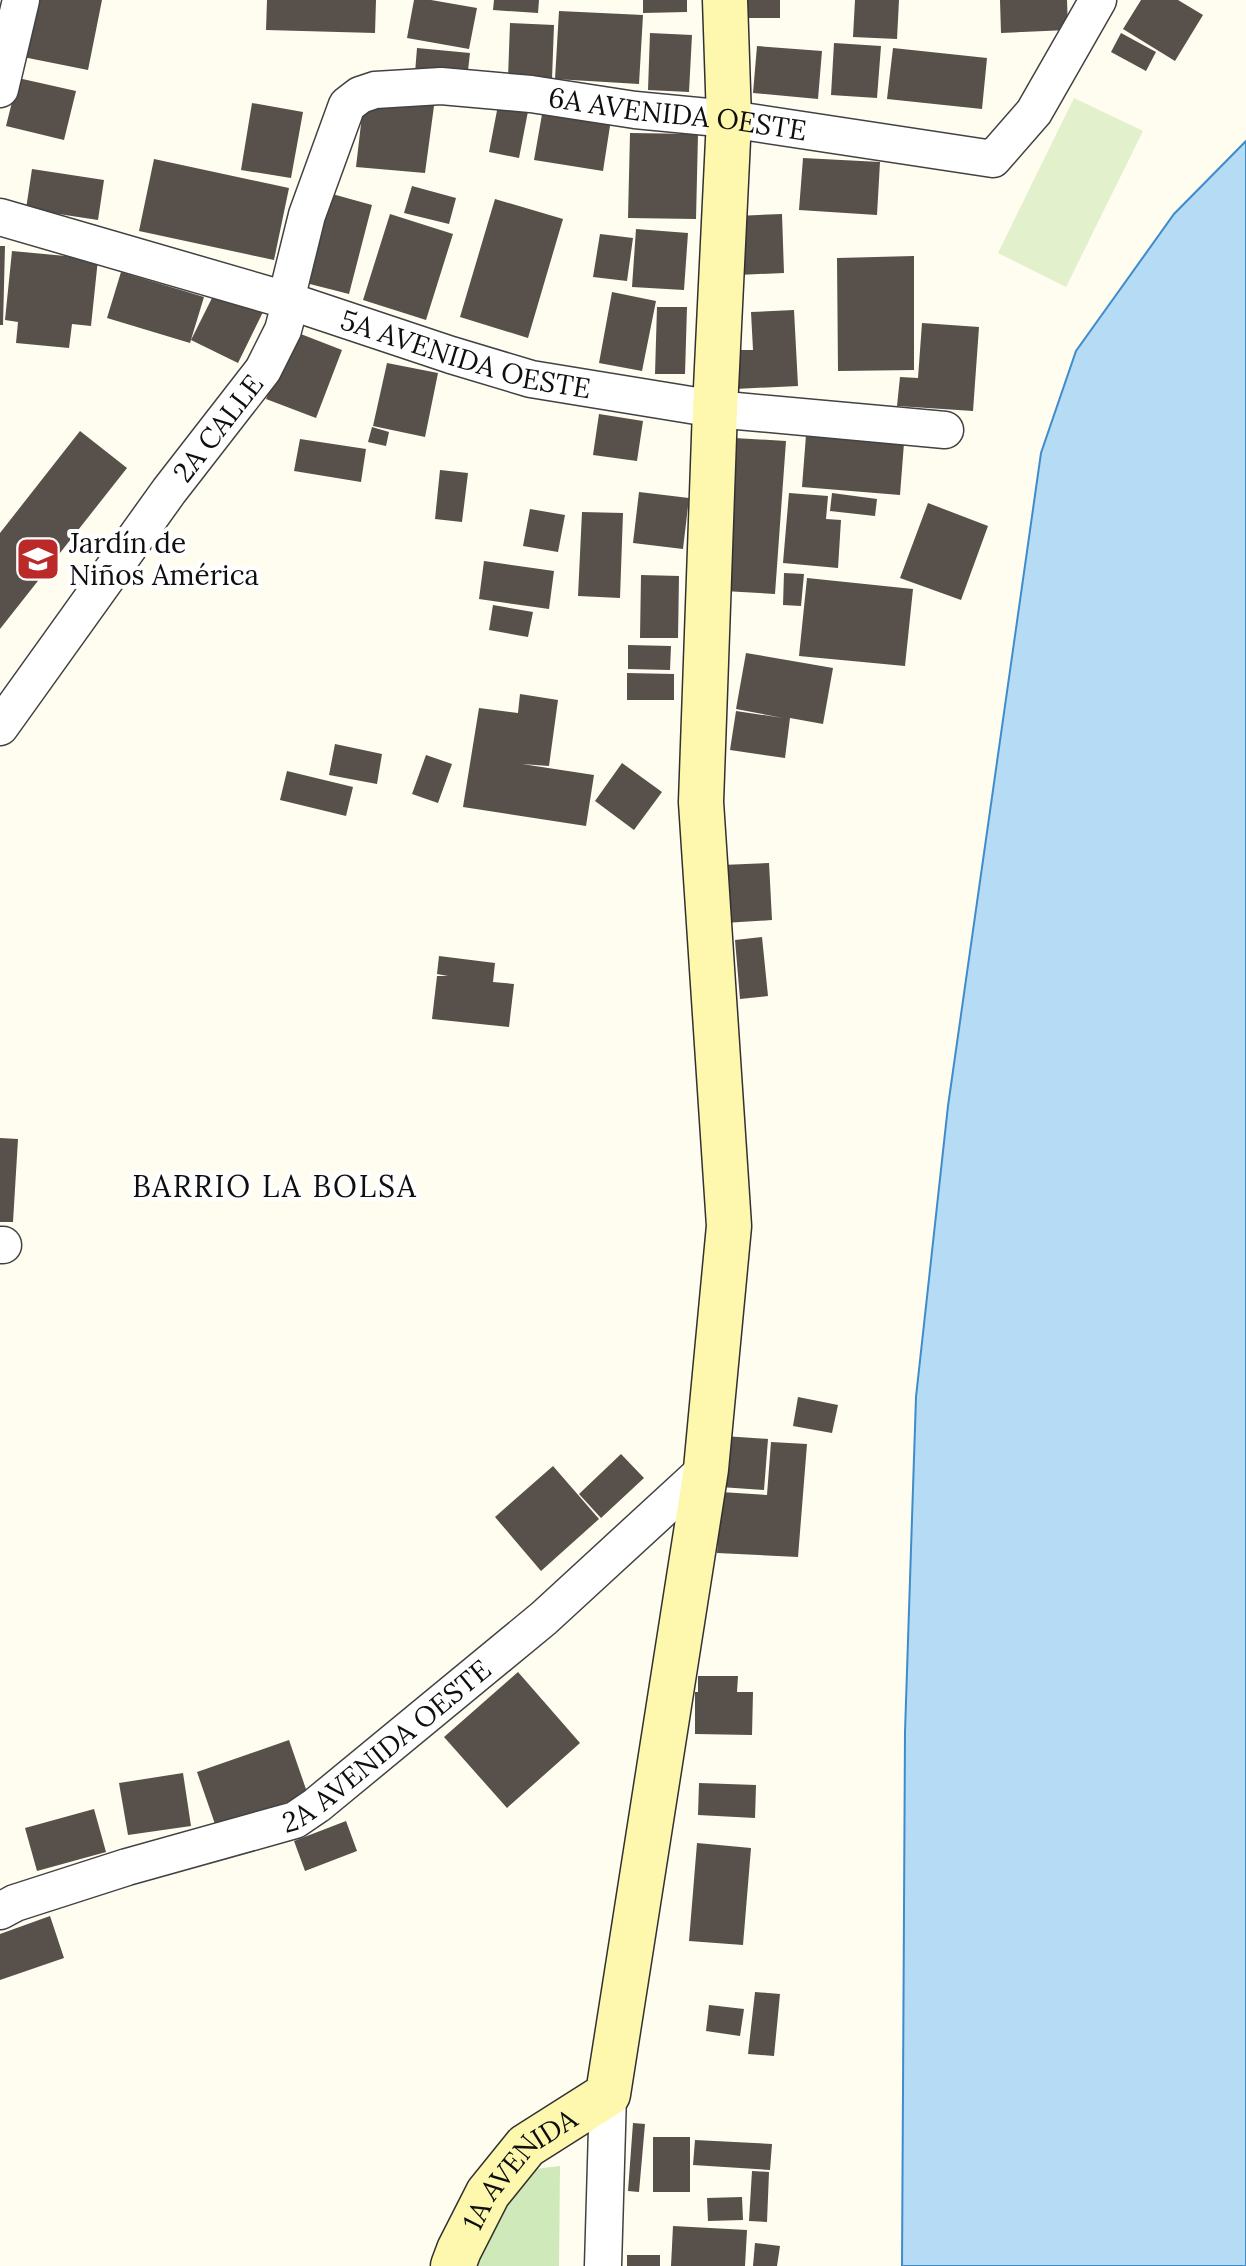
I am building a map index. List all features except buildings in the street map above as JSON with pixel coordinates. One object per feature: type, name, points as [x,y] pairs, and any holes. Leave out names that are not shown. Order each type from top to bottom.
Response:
[{"type":"street","points":[[0,89],[21,0]]},
{"type":"street","points":[[603,2266],[608,2094],[706,1469],[729,1226],[701,802],[729,119],[725,0]]},
{"type":"street","name":"6A AVENIDA OESTE","points":[[360,95],[375,90],[441,86],[531,94],[635,110],[729,119],[993,159],[1034,112],[1098,0]]},
{"type":"street","name":"2A CALLE","points":[[0,727],[169,491],[263,370],[283,330],[287,315],[286,300],[307,215],[347,105],[360,95]]},
{"type":"street","name":"5A AVENIDA OESTE","points":[[0,217],[286,300],[531,379],[715,409],[945,430]]},
{"type":"street","name":"2A AVENIDA OESTE","points":[[0,1911],[15,1903],[127,1867],[295,1820],[544,1618],[706,1469]]},
{"type":"street","name":"1A AVENIDA","points":[[453,2266],[488,2193],[526,2146],[608,2094]]},
{"type":"green space","points":[[1074,98],[1143,131],[1066,287],[998,253]]},
{"type":"green space","points":[[560,2166],[559,2266],[468,2266],[512,2191],[534,2169]]},
{"type":"water","points":[[1246,141],[1246,2266],[902,2266],[905,1732],[916,1397],[948,1106],[1041,453],[1076,351],[1174,214]]},
{"type":"place","name":"Jardín de Niños América","points":[[38,559]]},
{"type":"district","name":"BARRIO LA BOLSA","points":[[275,1186]]}]
